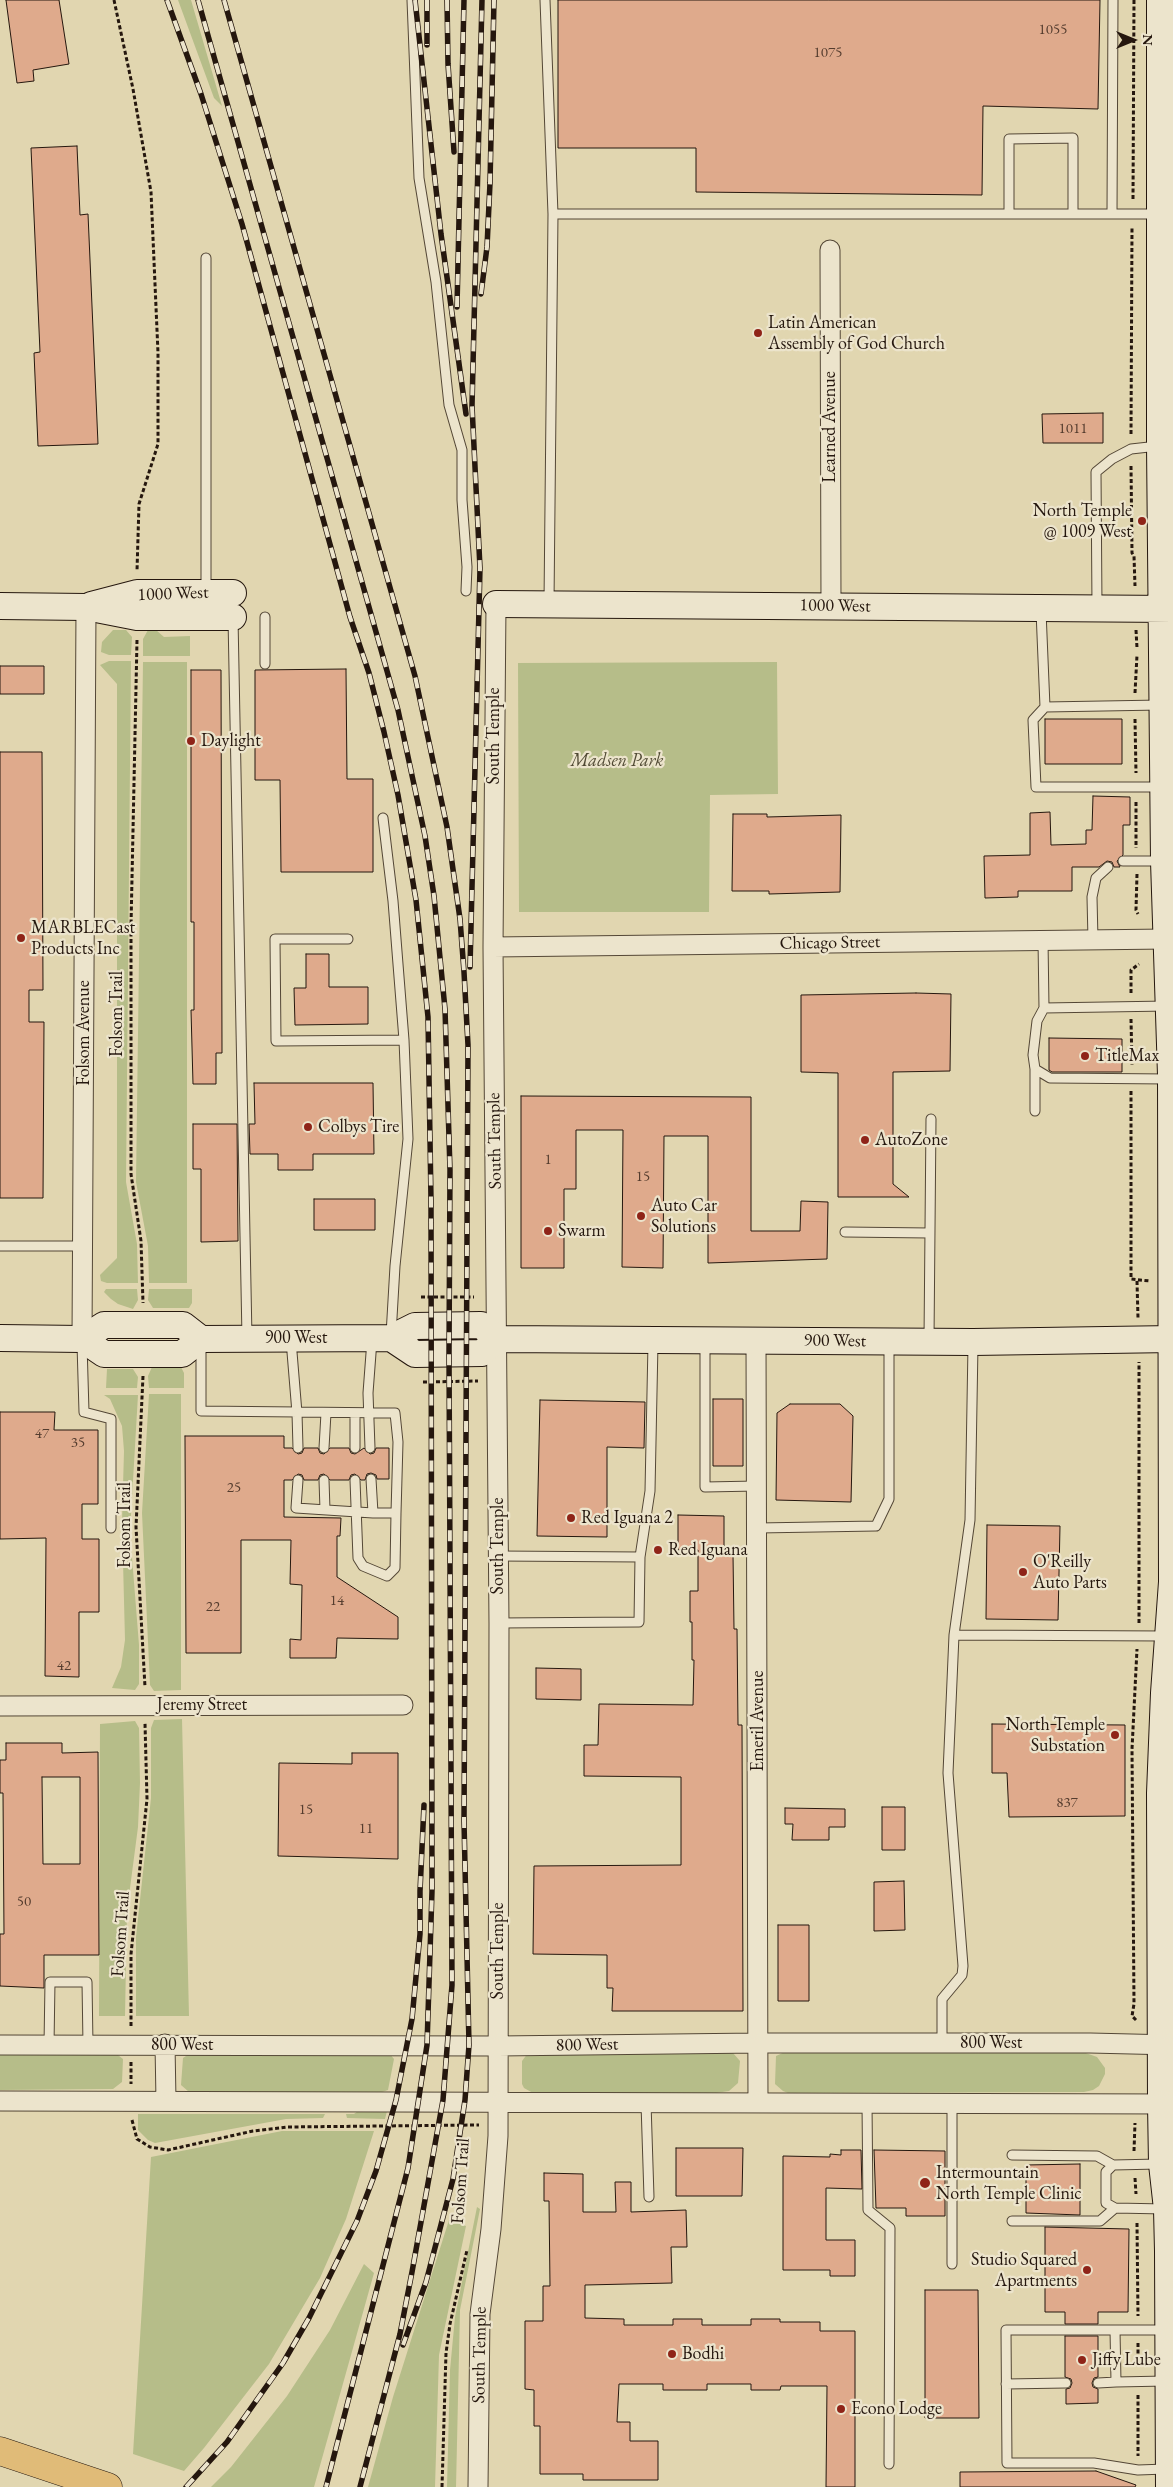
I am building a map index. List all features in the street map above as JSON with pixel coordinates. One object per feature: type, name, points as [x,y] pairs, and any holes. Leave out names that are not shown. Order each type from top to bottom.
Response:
[{"type":"highway","points":[[0,2451],[108,2487]]},
{"type":"main road","points":[[1160,0],[1160,445],[1168,609],[1164,705],[1164,862],[1170,1006],[1172,1339],[1172,1582],[1160,1792],[1167,2045],[1167,2104],[1162,2164],[1167,2209],[1169,2478]]},
{"type":"main road","name":"1000 West","points":[[496,604],[1168,609]]},
{"type":"main road","name":"1000 West","points":[[0,606],[86,606],[137,617],[206,605],[232,605]]},
{"type":"main road","points":[[0,1338],[82,1339],[104,1354],[182,1354],[201,1338]]},
{"type":"main road","name":"900 West","points":[[201,1338],[381,1338]]},
{"type":"main road","points":[[381,1338],[414,1354],[482,1353],[497,1339]]},
{"type":"main road","name":"900 West","points":[[497,1339],[929,1342],[1172,1339]]},
{"type":"street","name":"Learned Avenue","points":[[830,250],[831,605]]},
{"type":"street","name":"South Temple","points":[[478,2487],[480,2314],[496,2178],[498,2100],[499,1623],[493,947],[496,604]]},
{"type":"street","name":"Folsom Avenue","points":[[82,1339],[86,606]]},
{"type":"street","name":"Chicago Street","points":[[493,947],[1167,939]]},
{"type":"street","name":"Emeril Avenue","points":[[756,1340],[758,1486],[758,2103]]},
{"type":"street","name":"Jeremy Street","points":[[0,1706],[403,1705]]},
{"type":"street","name":"800 West","points":[[0,2045],[498,2046],[942,2043],[1167,2045]]},
{"type":"street","points":[[165,2044],[166,2101]]},
{"type":"street","points":[[0,2101],[498,2100],[646,2103],[1167,2104]]},
{"type":"lane","points":[[412,0],[419,178],[436,282],[448,405],[462,450],[466,591]]},
{"type":"lane","points":[[544,0],[553,214],[549,605]]},
{"type":"lane","points":[[1112,212],[1113,0]]},
{"type":"lane","points":[[1009,213],[1009,139],[1064,138],[1073,138],[1073,212]]},
{"type":"lane","points":[[553,214],[1073,212],[1159,214]]},
{"type":"lane","points":[[206,258],[206,605]]},
{"type":"lane","points":[[1097,608],[1096,472],[1112,459],[1131,449],[1160,445]]},
{"type":"lane","points":[[232,605],[247,1338]]},
{"type":"lane","points":[[1041,608],[1045,707],[1033,720],[1036,787],[1164,787]]},
{"type":"lane","points":[[264,617],[265,664]]},
{"type":"lane","points":[[1045,707],[1164,705]]},
{"type":"lane","points":[[370,1448],[368,1414],[395,1266],[408,1140],[404,1040],[393,901],[383,818]]},
{"type":"lane","points":[[1123,861],[1164,862]]},
{"type":"lane","points":[[1092,940],[1092,897],[1096,878],[1108,867]]},
{"type":"lane","points":[[348,939],[275,939],[276,1041],[404,1040]]},
{"type":"lane","points":[[1035,1111],[1034,1038],[1037,1021],[1044,1008],[1043,940]]},
{"type":"lane","points":[[1044,1008],[1170,1006]]},
{"type":"lane","points":[[1035,1069],[1050,1078],[1171,1079]]},
{"type":"lane","points":[[929,1342],[932,1119]]},
{"type":"lane","points":[[844,1232],[929,1233]]},
{"type":"lane","points":[[0,1246],[83,1246]]},
{"type":"lane","points":[[201,1338],[201,1411],[395,1413],[398,1442],[395,1568],[387,1576],[363,1566],[358,1558],[354,1512],[354,1480]]},
{"type":"lane","points":[[290,1338],[297,1413],[298,1448]]},
{"type":"lane","points":[[82,1339],[84,1412],[111,1419],[110,1528]]},
{"type":"lane","points":[[499,1623],[639,1622],[640,1556],[650,1491],[653,1339]]},
{"type":"lane","points":[[705,1340],[705,1487],[758,1486]]},
{"type":"lane","points":[[758,1528],[876,1526],[889,1499],[889,1341]]},
{"type":"lane","points":[[942,2043],[942,1999],[962,1975],[963,1966],[948,1773],[954,1635],[970,1520],[973,1342]]},
{"type":"lane","points":[[324,1448],[326,1413]]},
{"type":"lane","points":[[355,1414],[355,1448]]},
{"type":"lane","points":[[371,1479],[373,1513]]},
{"type":"lane","points":[[298,1480],[296,1508],[396,1513]]},
{"type":"lane","points":[[324,1480],[325,1510]]},
{"type":"lane","points":[[498,1556],[640,1556]]},
{"type":"lane","points":[[954,1635],[1168,1636]]},
{"type":"lane","points":[[49,2045],[50,1982],[87,1982],[88,2045]]},
{"type":"lane","points":[[646,2103],[649,2197]]},
{"type":"lane","points":[[867,2103],[868,2210],[890,2228],[889,2464]]},
{"type":"lane","points":[[952,2103],[952,2264]]},
{"type":"lane","points":[[1012,2155],[1097,2156],[1113,2164],[1162,2164]]},
{"type":"lane","points":[[1113,2164],[1106,2172],[1106,2203],[1115,2208],[1167,2209]]},
{"type":"lane","points":[[1012,2221],[1100,2221],[1115,2208]]},
{"type":"lane","points":[[1169,2330],[1006,2330],[1007,2463],[1094,2463],[1138,2470],[1169,2478]]},
{"type":"lane","points":[[1116,2330],[1116,2382]]},
{"type":"lane","points":[[1098,2382],[1169,2381]]},
{"type":"lane","points":[[1006,2384],[1066,2383]]},
{"type":"path","points":[[114,0],[133,89],[151,192],[158,344],[158,444],[139,504],[136,553],[137,578]]},
{"type":"path","points":[[1134,0],[1131,449],[1132,553],[1134,556]]},
{"type":"path","name":"Folsom Trail","points":[[138,631],[131,926],[131,1174],[141,1241],[143,1308]]},
{"type":"path","points":[[1137,1281],[1131,1279],[1131,970],[1139,964]]},
{"type":"path","points":[[421,1297],[474,1296]]},
{"type":"path","name":"Folsom Trail","points":[[143,1369],[136,1527],[145,1680]]},
{"type":"path","points":[[423,1382],[478,1381]]},
{"type":"path","points":[[1136,2018],[1132,2016],[1134,2004],[1132,1749],[1138,1636],[1139,1389]]},
{"type":"path","name":"Folsom Trail","points":[[132,2030],[132,1954],[147,1799],[145,1721]]},
{"type":"path","points":[[132,2054],[132,2092]]},
{"type":"path","name":"Folsom Trail","points":[[132,2117],[137,2139],[150,2147],[168,2150],[253,2131],[288,2127],[479,2125],[479,2132]]},
{"type":"path","points":[[1136,2122],[1133,2125],[1138,2330],[1138,2470]]},
{"type":"path","name":"Folsom Trail","points":[[442,2487],[446,2353],[450,2324],[468,2247]]},
{"type":"green space","points":[[178,0],[191,0],[222,106],[214,98]]},
{"type":"green space","points":[[113,630],[126,630],[132,637],[131,655],[109,655],[101,652],[102,642]]},
{"type":"green space","points":[[148,630],[156,630],[164,637],[190,636],[190,656],[143,656],[143,639]]},
{"type":"green space","points":[[109,661],[131,661],[126,1182],[137,1244],[138,1283],[107,1283],[101,1281],[100,1275],[117,1258],[117,684],[100,665]]},
{"type":"green space","points":[[143,662],[187,662],[187,1283],[149,1283],[148,1246],[136,1182]]},
{"type":"green space","name":"Madsen Park","points":[[777,662],[778,794],[710,795],[709,912],[519,912],[518,663]]},
{"type":"green space","points":[[106,1289],[137,1289],[138,1300],[133,1309],[118,1304],[104,1292]]},
{"type":"green space","points":[[149,1289],[192,1289],[192,1303],[189,1308],[153,1308],[148,1300]]},
{"type":"green space","points":[[152,1367],[181,1367],[184,1373],[184,1388],[149,1388],[148,1376]]},
{"type":"green space","points":[[107,1369],[133,1369],[138,1377],[137,1388],[106,1388]]},
{"type":"green space","points":[[149,1394],[181,1394],[181,1690],[154,1691],[150,1685],[142,1513]]},
{"type":"green space","points":[[104,1395],[138,1395],[130,1532],[139,1645],[139,1684],[135,1690],[112,1688],[121,1667],[125,1640],[122,1522],[124,1451],[122,1426],[110,1399]]},
{"type":"green space","points":[[182,1719],[189,2016],[136,2016],[136,1937],[151,1798],[151,1728],[154,1720]]},
{"type":"green space","points":[[135,1721],[139,1728],[140,1783],[138,1827],[127,1911],[125,2016],[99,2016],[100,1724]]},
{"type":"green space","points":[[787,2051],[1083,2052],[1097,2057],[1105,2068],[1105,2074],[1099,2086],[1084,2092],[788,2093],[775,2084],[776,2056]]},
{"type":"green space","points":[[0,2052],[114,2052],[123,2059],[122,2082],[113,2089],[0,2090]]},
{"type":"green space","points":[[389,2053],[394,2059],[388,2090],[379,2093],[189,2092],[181,2085],[183,2058],[189,2054]]},
{"type":"green space","points":[[528,2053],[733,2053],[740,2061],[738,2083],[729,2091],[716,2093],[533,2093],[524,2088],[522,2084],[522,2061]]},
{"type":"green space","points":[[388,2107],[385,2119],[347,2118],[346,2114],[354,2114],[362,2108]]},
{"type":"green space","points":[[138,2114],[325,2114],[323,2118],[286,2119],[155,2143],[148,2140],[138,2130]]},
{"type":"green space","points":[[282,2131],[374,2131],[346,2219],[320,2278],[269,2364],[184,2471],[133,2454],[151,2157]]},
{"type":"green space","points":[[477,2207],[480,2209],[460,2310],[456,2487],[447,2487],[450,2370],[455,2317]]},
{"type":"green space","points":[[449,2220],[466,2226],[439,2355],[435,2487],[368,2487],[393,2397]]},
{"type":"green space","points":[[364,2264],[374,2273],[314,2487],[211,2487],[231,2467],[287,2396],[330,2330]]},
{"type":"building","points":[[6,0],[59,0],[69,64],[33,70],[34,81],[17,83]]},
{"type":"building","points":[[558,0],[1100,0],[1098,109],[983,106],[982,195],[696,192],[696,148],[558,148]]},
{"type":"building","points":[[77,146],[80,215],[88,214],[98,444],[38,446],[34,353],[40,352],[31,148]]},
{"type":"building","points":[[1103,413],[1103,443],[1043,443],[1042,414]]},
{"type":"building","points":[[0,666],[44,666],[44,694],[0,694]]},
{"type":"building","points":[[346,669],[347,779],[373,779],[373,872],[281,872],[280,780],[255,780],[255,670]]},
{"type":"building","points":[[191,670],[221,670],[222,1053],[216,1053],[216,1084],[193,1084],[191,1010],[194,1010],[194,922],[191,922]]},
{"type":"building","points":[[1045,719],[1122,719],[1122,764],[1045,764]]},
{"type":"building","points":[[0,752],[42,752],[43,990],[29,990],[29,1022],[44,1022],[43,1198],[0,1198]]},
{"type":"building","points":[[1093,796],[1130,797],[1130,825],[1123,825],[1123,855],[1117,861],[1120,867],[1114,867],[1112,862],[1107,861],[1099,867],[1072,867],[1072,891],[1018,891],[1018,897],[985,898],[984,856],[1030,855],[1030,813],[1050,812],[1051,845],[1086,844],[1086,830],[1092,830]]},
{"type":"building","points":[[733,814],[767,814],[767,817],[841,815],[840,892],[769,894],[769,891],[732,891]]},
{"type":"building","points":[[306,954],[329,954],[329,987],[368,987],[368,1024],[295,1025],[294,988],[306,988]]},
{"type":"building","points":[[951,994],[950,1071],[893,1072],[893,1184],[909,1197],[838,1197],[838,1073],[801,1072],[801,995]]},
{"type":"building","name":"TitleMax","points":[[1049,1038],[1122,1039],[1122,1072],[1052,1072],[1049,1070]]},
{"type":"building","points":[[254,1083],[373,1083],[374,1154],[313,1154],[313,1170],[278,1170],[278,1154],[250,1154],[249,1124],[255,1124]]},
{"type":"building","points":[[521,1096],[751,1097],[751,1231],[800,1231],[801,1201],[828,1202],[827,1259],[708,1263],[708,1136],[664,1136],[663,1268],[622,1267],[623,1130],[576,1130],[576,1189],[564,1189],[564,1268],[521,1268]]},
{"type":"building","points":[[193,1124],[237,1124],[238,1241],[201,1242],[201,1169],[193,1169]]},
{"type":"building","points":[[314,1199],[375,1199],[375,1230],[314,1230]]},
{"type":"building","points":[[713,1399],[743,1399],[743,1466],[713,1466]]},
{"type":"building","points":[[540,1400],[645,1402],[644,1448],[607,1447],[607,1537],[537,1536]]},
{"type":"building","points":[[790,1404],[840,1404],[853,1416],[851,1502],[776,1500],[777,1413]]},
{"type":"building","points":[[0,1412],[55,1412],[54,1430],[98,1430],[98,1504],[82,1504],[82,1539],[99,1539],[99,1612],[79,1612],[79,1677],[45,1676],[46,1538],[0,1539]]},
{"type":"building","points":[[185,1436],[284,1436],[284,1448],[292,1448],[298,1454],[302,1453],[304,1448],[318,1448],[320,1453],[324,1454],[330,1448],[349,1448],[351,1453],[355,1454],[364,1448],[370,1454],[374,1453],[376,1448],[389,1448],[389,1479],[377,1479],[376,1475],[371,1473],[367,1474],[365,1480],[361,1480],[355,1474],[351,1475],[349,1480],[330,1480],[324,1474],[320,1475],[318,1480],[304,1480],[302,1475],[298,1474],[292,1480],[284,1480],[284,1517],[341,1518],[340,1536],[337,1536],[337,1577],[398,1617],[398,1639],[337,1638],[336,1658],[290,1658],[290,1639],[301,1640],[302,1585],[290,1584],[291,1540],[241,1540],[241,1653],[186,1653]]},
{"type":"building","points":[[678,1515],[724,1516],[724,1554],[733,1554],[734,1629],[737,1629],[738,1725],[742,1725],[743,2011],[612,2011],[613,1988],[607,1988],[607,1955],[533,1954],[534,1866],[681,1865],[681,1777],[584,1776],[584,1745],[598,1745],[599,1704],[693,1705],[694,1660],[692,1660],[690,1591],[698,1591],[698,1550],[678,1550]]},
{"type":"building","points":[[987,1525],[1060,1526],[1058,1620],[986,1619]]},
{"type":"building","points":[[536,1668],[581,1669],[581,1700],[536,1699]]},
{"type":"building","points":[[992,1724],[1125,1725],[1125,1816],[1009,1817],[1007,1773],[992,1773]]},
{"type":"building","points":[[6,1743],[62,1743],[62,1753],[98,1752],[99,1955],[44,1955],[44,1988],[0,1986],[0,1934],[4,1934],[3,1793],[0,1793],[0,1760],[6,1760]],"holes":[[[42,1777],[80,1777],[80,1864],[43,1864]]]},
{"type":"building","points":[[352,1753],[398,1753],[398,1859],[278,1856],[279,1763],[352,1764]]},
{"type":"building","points":[[882,1807],[905,1807],[905,1850],[882,1850]]},
{"type":"building","points":[[785,1808],[845,1809],[845,1827],[829,1827],[829,1840],[792,1840],[793,1824],[785,1824]]},
{"type":"building","points":[[904,1881],[905,1930],[874,1931],[874,1882]]},
{"type":"building","points":[[778,1925],[809,1925],[809,2001],[778,2001]]},
{"type":"building","points":[[676,2148],[743,2148],[742,2196],[676,2196]]},
{"type":"building","points":[[841,2150],[861,2150],[862,2189],[826,2188],[826,2240],[855,2240],[855,2276],[830,2276],[830,2270],[783,2270],[783,2156],[830,2157],[830,2154],[841,2155]]},
{"type":"building","points":[[874,2150],[945,2151],[945,2216],[906,2216],[906,2208],[876,2208]]},
{"type":"building","points":[[1080,2164],[1080,2215],[1026,2213],[1026,2165]]},
{"type":"building","points":[[544,2173],[583,2174],[583,2212],[616,2212],[615,2182],[631,2182],[631,2212],[686,2210],[687,2247],[671,2247],[672,2283],[585,2285],[585,2318],[624,2319],[624,2325],[673,2325],[673,2319],[702,2319],[702,2325],[751,2325],[751,2319],[780,2319],[780,2322],[820,2322],[820,2331],[855,2331],[855,2487],[826,2487],[827,2386],[781,2386],[780,2390],[751,2390],[751,2384],[707,2384],[707,2390],[663,2390],[663,2384],[619,2384],[617,2422],[630,2422],[630,2441],[658,2441],[658,2480],[583,2480],[583,2474],[540,2474],[540,2426],[534,2426],[534,2390],[525,2389],[525,2321],[543,2321],[543,2286],[550,2286],[549,2201],[544,2201]]},
{"type":"building","name":"Studio Squared Apartments","points":[[1045,2227],[1129,2229],[1128,2312],[1098,2312],[1098,2324],[1065,2324],[1065,2312],[1045,2312]]},
{"type":"building","points":[[925,2290],[978,2290],[979,2418],[925,2418]]},
{"type":"building","name":"Jiffy Lube","points":[[1065,2336],[1098,2336],[1098,2377],[1094,2378],[1092,2383],[1093,2387],[1098,2389],[1098,2403],[1066,2404],[1066,2389],[1070,2388],[1072,2383],[1071,2379],[1065,2377]]},
{"type":"building","points":[[1096,2471],[1136,2485],[1135,2487],[960,2487],[960,2472]]},
{"type":"railway","points":[[167,0],[201,94],[242,224],[350,617],[369,673],[398,795],[416,900],[428,1017],[431,1200],[432,1891],[427,2045],[408,2168],[326,2487]]},
{"type":"railway","points":[[198,0],[398,710],[425,836],[434,896],[445,1009],[450,1170],[452,1985],[443,2100],[412,2272],[400,2334],[360,2487]]},
{"type":"railway","points":[[224,0],[415,676],[447,827],[460,919],[468,1045],[464,1821],[469,2045],[465,2100],[453,2179],[426,2282],[403,2345]]},
{"type":"railway","points":[[415,0],[441,234],[466,414]]},
{"type":"railway","points":[[427,0],[427,45]]},
{"type":"railway","points":[[447,0],[448,64],[454,152]]},
{"type":"railway","points":[[457,307],[464,0]]},
{"type":"railway","points":[[470,967],[480,568],[472,406],[482,0]]},
{"type":"railway","points":[[481,294],[487,247],[490,183],[494,0]]},
{"type":"railway","points":[[186,2487],[227,2442],[283,2363],[309,2318],[357,2221],[376,2171],[396,2100],[412,2019],[420,1934],[424,1805]]},
{"type":"place","name":"Latin American Assembly of God Church","points":[[758,333]]},
{"type":"place","name":"North Temple @ 1009 West","points":[[1142,521]]},
{"type":"place","name":"Daylight","points":[[191,741]]},
{"type":"place","name":"MARBLECast Products Inc","points":[[21,938]]},
{"type":"place","name":"TitleMax","points":[[1085,1056]]},
{"type":"place","name":"Colbys Tire","points":[[308,1127]]},
{"type":"place","name":"AutoZone","points":[[865,1140]]},
{"type":"place","name":"Auto Car Solutions","points":[[641,1216]]},
{"type":"place","name":"Swarm","points":[[548,1231]]},
{"type":"place","name":"Red Iguana 2","points":[[571,1518]]},
{"type":"place","name":"Red Iguana","points":[[658,1550]]},
{"type":"place","name":"O'Reilly Auto Parts","points":[[1023,1572]]},
{"type":"place","name":"North Temple Substation","points":[[1115,1735]]},
{"type":"place","name":"Intermountain North Temple Clinic","points":[[925,2183]]},
{"type":"place","name":"Studio Squared Apartments","points":[[1087,2270]]},
{"type":"place","name":"Bodhi","points":[[672,2354]]},
{"type":"place","name":"Jiffy Lube","points":[[1082,2360]]},
{"type":"place","name":"Econo Lodge","points":[[841,2409]]}]
